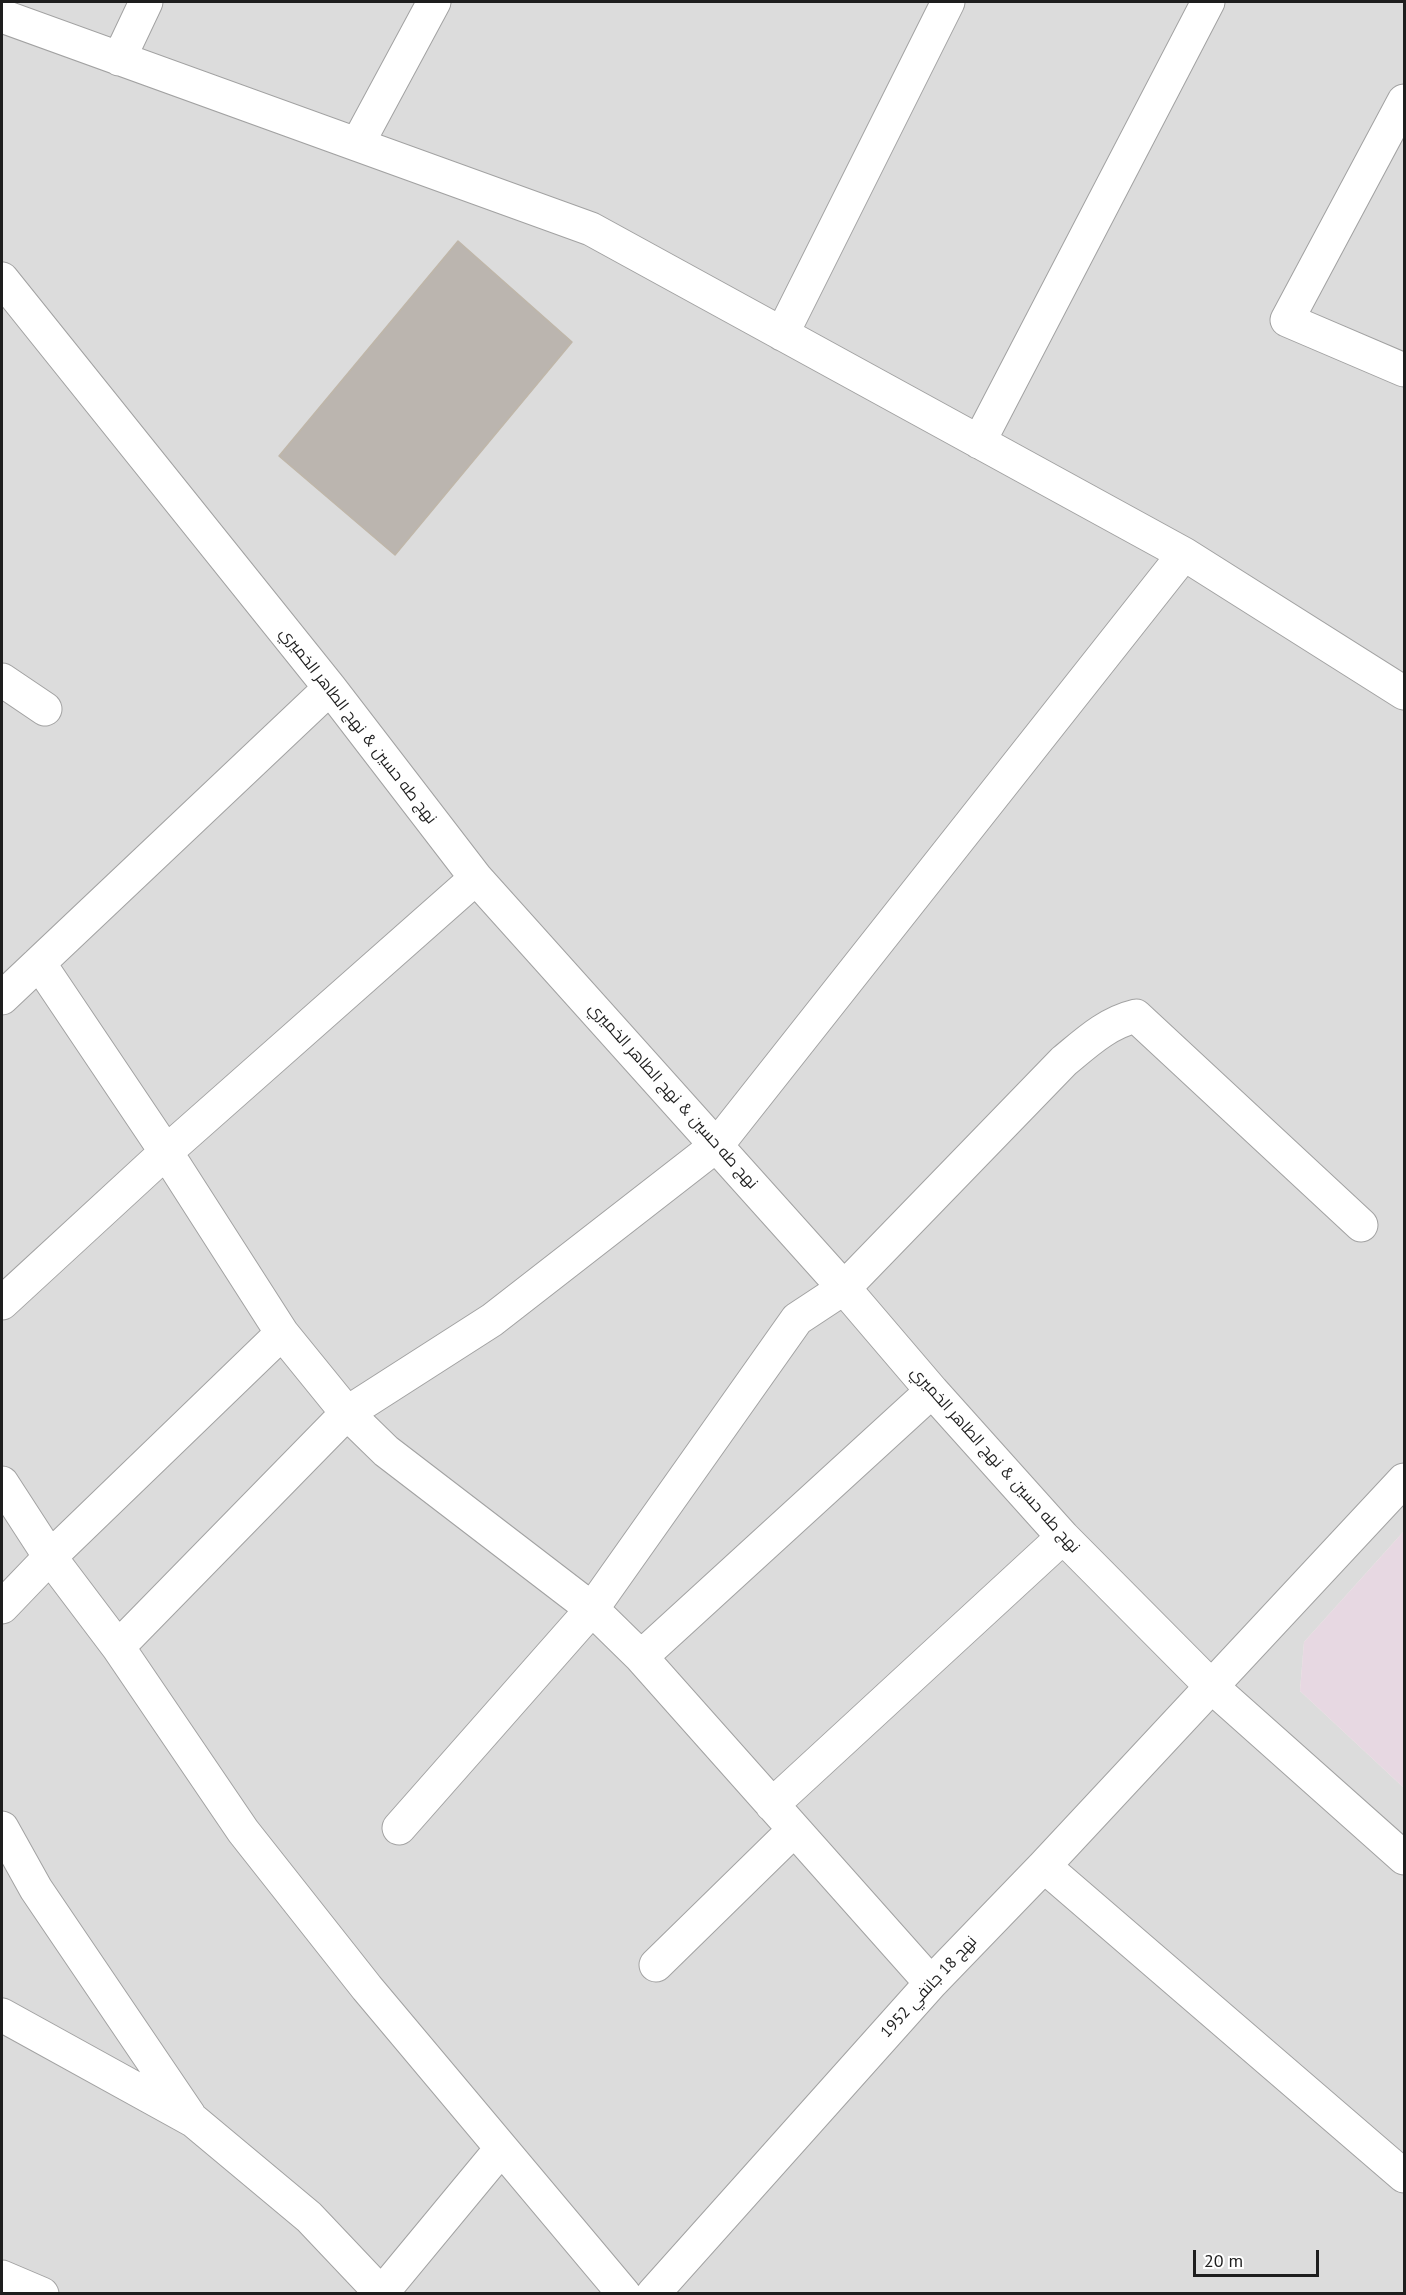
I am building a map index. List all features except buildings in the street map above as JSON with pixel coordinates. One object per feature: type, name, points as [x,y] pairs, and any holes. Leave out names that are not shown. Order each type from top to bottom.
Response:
[{"type":"street","points":[[119,59],[147,2]]},
{"type":"street","points":[[358,143],[434,2]]},
{"type":"street","points":[[782,334],[948,2]]},
{"type":"street","points":[[979,442],[1208,2]]},
{"type":"street","points":[[2,16],[591,229],[1184,554],[1404,693]]},
{"type":"street","points":[[1404,101],[1287,320],[1404,370]]},
{"type":"street","name":"نهج طه حسين & نهج الطاهر الخميري","points":[[2,279],[330,688],[476,878],[717,1145],[1063,1538],[1212,1687],[1404,1858]]},
{"type":"street","points":[[117,1647],[346,1413],[492,1320],[717,1145],[1184,554]]},
{"type":"street","points":[[2,680],[45,709]]},
{"type":"street","points":[[2,998],[330,688]]},
{"type":"street","points":[[2,1303],[166,1152],[476,878]]},
{"type":"street","points":[[39,963],[166,1152],[282,1333],[346,1413],[386,1451],[592,1609],[641,1657],[931,1983]]},
{"type":"street","points":[[399,1828],[592,1609],[797,1319],[844,1288],[1064,1061],[1099,1031],[1121,1019],[1136,1016],[1362,1225]]},
{"type":"street","points":[[2,1607],[50,1557],[282,1333]]},
{"type":"street","points":[[641,1657],[932,1391]]},
{"type":"street","name":"نهج 18 جانفي 1952","points":[[653,2294],[931,1983],[1044,1866],[1404,1480]]},
{"type":"street","points":[[2,1483],[50,1557],[117,1647],[243,1831],[367,1988],[624,2294]]},
{"type":"street","points":[[772,1805],[1063,1538]]},
{"type":"street","points":[[2,1828],[36,1889],[194,2121]]},
{"type":"street","points":[[656,1965],[794,1830]]},
{"type":"street","points":[[1044,1866],[1404,2176]]},
{"type":"street","points":[[2,2015],[194,2121],[309,2217],[381,2293],[501,2149]]},
{"type":"street","points":[[2,2277],[42,2294]]},
{"type":"shaded area","points":[[2,2],[1404,2],[1404,1531],[1304,1642],[1300,1691],[1404,1788],[1404,2293],[2,2294]]},
{"type":"shaded area","points":[[1404,1531],[1404,1788],[1300,1691],[1304,1642]]}]
